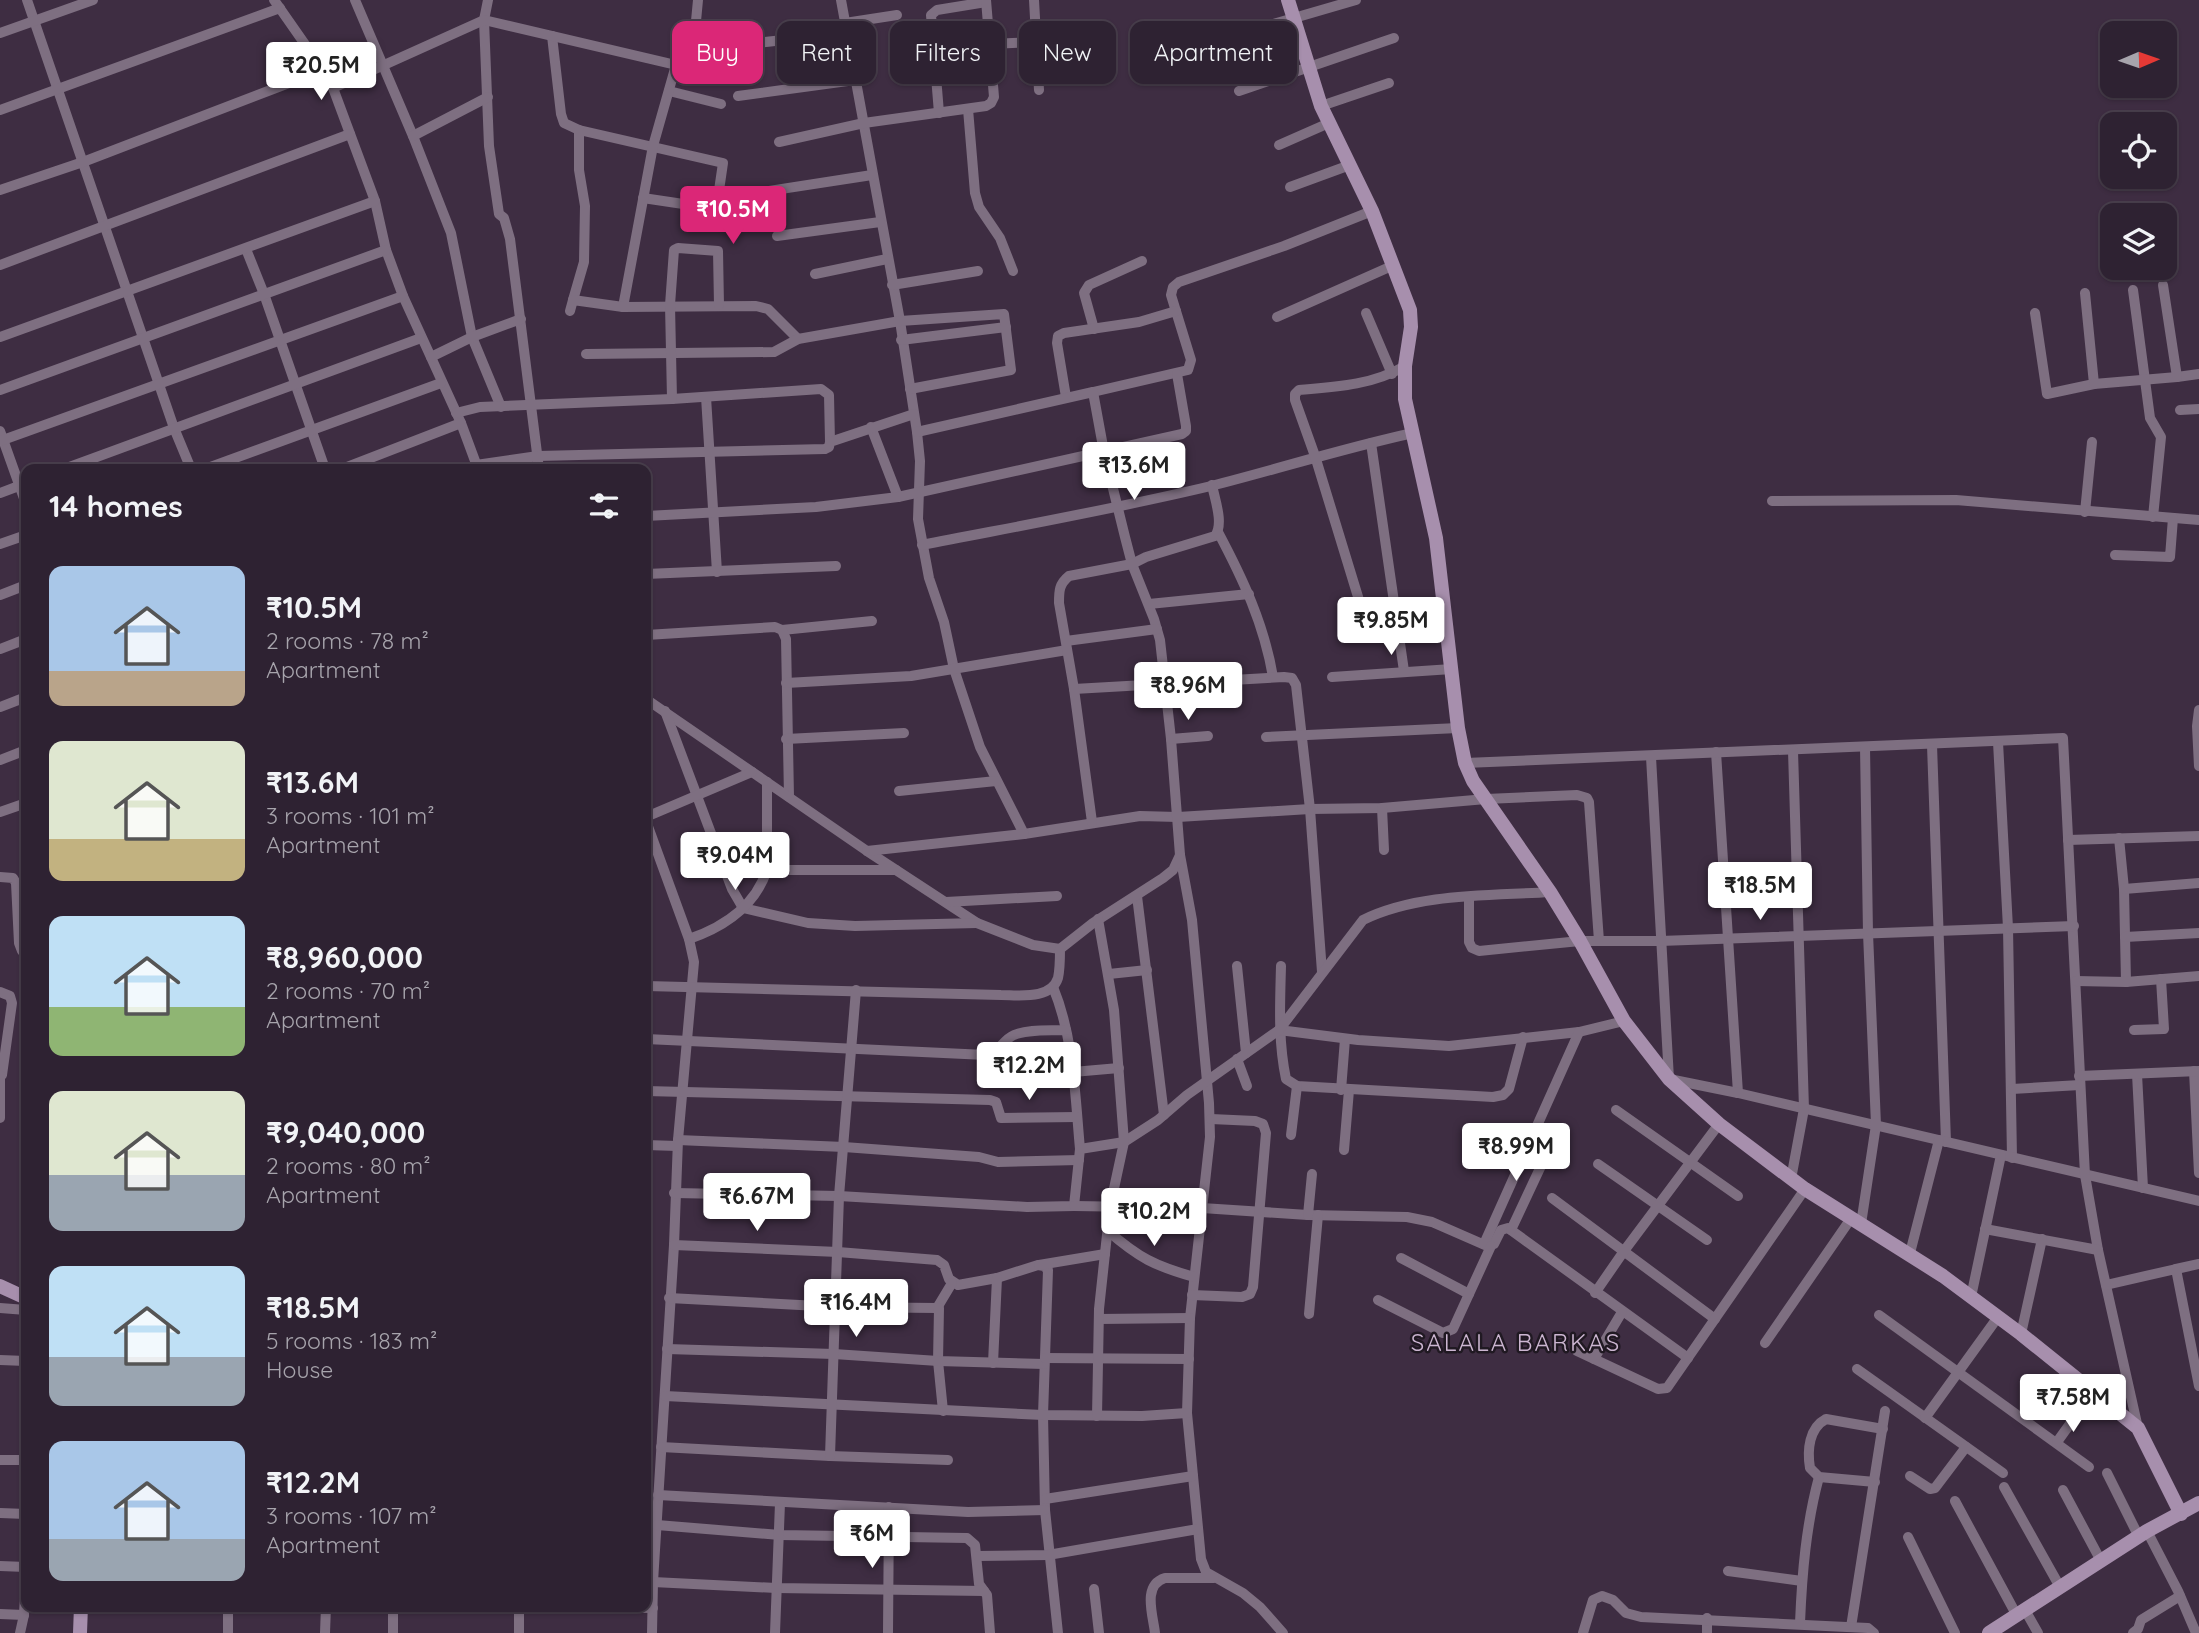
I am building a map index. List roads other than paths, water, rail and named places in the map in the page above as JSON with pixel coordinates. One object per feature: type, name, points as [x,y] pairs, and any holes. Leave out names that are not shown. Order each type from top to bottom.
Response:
[{"type":"street","points":[[27,0],[174,428],[189,464]]},
{"type":"street","points":[[0,33],[93,0]]},
{"type":"street","points":[[488,0],[484,20],[489,146],[499,214],[504,218],[509,232],[539,464]]},
{"type":"street","points":[[696,21],[698,0]]},
{"type":"street","points":[[841,0],[845,21]]},
{"type":"street","points":[[1034,0],[1034,21]]},
{"type":"street","points":[[1288,0],[1321,106],[1372,211],[1410,310],[1405,399],[1436,538],[1458,728],[1465,764],[1550,891],[1624,1021],[1669,1079],[1719,1124],[1791,1179],[1910,1253],[1998,1317],[2138,1428]]},
{"type":"street","points":[[1283,21],[1356,0]]},
{"type":"street","points":[[359,1],[451,233],[472,337],[501,407]]},
{"type":"street","points":[[939,113],[931,15],[937,10],[986,1],[988,21]]},
{"type":"street","points":[[0,110],[277,4],[333,88],[374,201],[386,250],[403,296],[476,464]]},
{"type":"street","points":[[873,21],[897,15]]},
{"type":"street","points":[[333,88],[484,20],[672,64]]},
{"type":"street","points":[[552,36],[564,123],[579,130],[723,163],[717,204],[710,208],[643,198]]},
{"type":"street","points":[[1239,91],[1394,38]]},
{"type":"street","points":[[0,190],[83,162],[323,70]]},
{"type":"street","points":[[623,307],[653,146],[672,80]]},
{"type":"street","points":[[1321,106],[1389,83]]},
{"type":"street","points":[[738,96],[821,84]]},
{"type":"street","points":[[856,84],[900,321],[917,432],[920,461],[918,519],[929,578],[944,622],[954,669],[980,747],[1024,834]]},
{"type":"street","points":[[779,142],[864,123],[986,106],[994,97],[993,84]]},
{"type":"street","points":[[1038,84],[1039,90]]},
{"type":"street","points":[[669,91],[721,104]]},
{"type":"street","points":[[413,136],[488,97]]},
{"type":"street","points":[[968,109],[975,192],[987,222],[1000,238],[1013,271]]},
{"type":"street","points":[[1279,145],[1329,123]]},
{"type":"street","points":[[579,130],[579,170],[585,206],[583,262],[572,306],[756,306],[768,309],[799,338]]},
{"type":"street","points":[[0,265],[350,134]]},
{"type":"street","points":[[1290,187],[1349,165]]},
{"type":"street","points":[[743,195],[872,175]]},
{"type":"street","points":[[0,337],[374,201]]},
{"type":"street","points":[[917,432],[1188,370],[1191,360],[1171,295],[1172,287],[1179,282],[1284,246],[1372,211]]},
{"type":"street","points":[[777,236],[880,222]]},
{"type":"street","points":[[246,249],[323,464]]},
{"type":"street","points":[[0,390],[386,250]]},
{"type":"street","points":[[672,398],[670,305],[674,250],[718,251],[719,305]]},
{"type":"street","points":[[815,274],[887,259]]},
{"type":"street","points":[[1094,329],[1085,289],[1088,285],[1142,261]]},
{"type":"street","points":[[1277,317],[1394,265]]},
{"type":"street","points":[[892,285],[978,271]]},
{"type":"street","points":[[2163,285],[2177,377]]},
{"type":"street","points":[[2133,290],[2151,422],[2161,437],[2153,517]]},
{"type":"street","points":[[2085,293],[2094,384]]},
{"type":"street","points":[[21,480],[1,437],[403,296]]},
{"type":"street","points":[[1066,397],[1058,336],[1063,333],[1139,322],[1176,311]]},
{"type":"street","points":[[1366,313],[1392,374]]},
{"type":"street","points":[[2035,313],[2047,394],[2094,384],[2199,374]]},
{"type":"street","points":[[586,354],[774,352],[799,338],[900,321],[1004,314],[1011,370],[910,389]]},
{"type":"street","points":[[430,357],[472,337],[521,319]]},
{"type":"street","points":[[901,340],[1006,327]]},
{"type":"street","points":[[77,464],[421,338]]},
{"type":"street","points":[[1359,600],[1295,400],[1296,394],[1299,390],[1341,386],[1392,374],[1405,366]]},
{"type":"street","points":[[651,516],[816,506],[898,497],[1182,434],[1186,431],[1177,374]]},
{"type":"street","points":[[219,464],[441,383]]},
{"type":"street","points":[[353,464],[480,407],[826,391],[828,395],[830,442],[829,447],[824,449],[538,456],[494,464]]},
{"type":"street","points":[[1093,392],[1104,452],[1132,564],[1157,629],[1171,739],[1180,855],[1192,920],[1211,1119],[1192,1295],[1187,1413],[1201,1559],[1206,1572],[1260,1606],[1280,1631]]},
{"type":"street","points":[[706,397],[717,572]]},
{"type":"street","points":[[2180,410],[2199,409]]},
{"type":"street","points":[[830,442],[914,414]]},
{"type":"street","points":[[870,427],[898,497]]},
{"type":"street","points":[[922,545],[1212,485],[1315,456],[1413,433]]},
{"type":"street","points":[[2085,512],[2092,442]]},
{"type":"street","points":[[1371,443],[1404,671]]},
{"type":"street","points":[[0,493],[21,485]]},
{"type":"street","points":[[1212,485],[1219,532],[1249,594],[1268,646],[1273,677]]},
{"type":"street","points":[[1772,501],[1956,500],[2199,520]]},
{"type":"street","points":[[2115,555],[2170,557],[2173,518]]},
{"type":"street","points":[[1092,822],[1059,603],[1062,582],[1069,576],[1132,564],[1146,557],[1208,540],[1219,532]]},
{"type":"street","points":[[0,544],[21,536]]},
{"type":"street","points":[[651,574],[836,566]]},
{"type":"street","points":[[0,594],[21,587]]},
{"type":"street","points":[[1149,604],[1249,594]]},
{"type":"street","points":[[651,635],[775,627],[782,630],[872,621]]},
{"type":"street","points":[[786,683],[911,676],[1157,629]]},
{"type":"street","points":[[782,630],[786,639],[789,797]]},
{"type":"street","points":[[0,649],[21,641]]},
{"type":"street","points":[[1332,677],[1452,669]]},
{"type":"street","points":[[1074,689],[1163,682],[1292,678],[1296,685],[1310,809],[1322,972]]},
{"type":"street","points":[[0,707],[21,699]]},
{"type":"street","points":[[651,702],[977,923],[1033,945],[1060,949],[1098,919],[1173,870],[1180,855]]},
{"type":"street","points":[[2199,710],[2199,766]]},
{"type":"street","points":[[664,711],[732,889],[743,908],[808,923],[855,926],[977,923]]},
{"type":"street","points":[[1266,737],[1458,728]]},
{"type":"street","points":[[786,739],[904,733]]},
{"type":"street","points":[[1171,739],[1208,736]]},
{"type":"street","points":[[1465,764],[2063,738],[2085,1175],[2098,1250],[2138,1428],[2181,1514]]},
{"type":"street","points":[[1998,741],[2008,928],[2012,1157]]},
{"type":"street","points":[[1910,1253],[1942,1141],[1939,931],[1932,744]]},
{"type":"street","points":[[1765,1343],[1856,1220],[1876,1125],[1868,933],[1865,747]]},
{"type":"street","points":[[1791,1179],[1804,1108],[1793,751]]},
{"type":"street","points":[[0,760],[21,752]]},
{"type":"street","points":[[1716,752],[1738,1093]]},
{"type":"street","points":[[1651,757],[1669,1079]]},
{"type":"street","points":[[651,817],[752,772]]},
{"type":"street","points":[[898,791],[996,781]]},
{"type":"street","points":[[689,939],[727,922],[743,908],[763,881],[767,870],[767,782]]},
{"type":"street","points":[[867,851],[1024,834],[1140,817],[1382,808],[1577,795],[1587,798],[1599,942]]},
{"type":"street","points":[[0,812],[21,805]]},
{"type":"street","points":[[1382,808],[1384,850]]},
{"type":"street","points":[[651,833],[689,939],[694,962],[677,1143],[674,1245],[659,1495],[652,1512],[657,1525],[651,1555]]},
{"type":"street","points":[[2068,840],[2199,836]]},
{"type":"street","points":[[2119,838],[2124,889],[2126,982]]},
{"type":"street","points":[[767,870],[896,870]]},
{"type":"street","points":[[0,877],[13,878],[16,883],[21,948]]},
{"type":"street","points":[[2124,889],[2199,883]]},
{"type":"street","points":[[651,1145],[844,1147],[979,1157],[998,1162],[1080,1155],[1124,1142],[1279,1030],[1363,920],[1380,912],[1425,902],[1550,891]]},
{"type":"street","points":[[946,902],[1057,896]]},
{"type":"street","points":[[1137,896],[1164,1115]]},
{"type":"street","points":[[1469,897],[1469,942],[1475,950],[1580,941],[1660,942],[2074,926]]},
{"type":"street","points":[[1097,1416],[1099,1319],[1105,1254],[1110,1207],[1124,1142],[1109,974],[1098,919]]},
{"type":"street","points":[[2125,937],[2199,933]]},
{"type":"street","points":[[651,986],[1033,995],[1053,987],[1058,978],[1060,949]]},
{"type":"street","points":[[1237,966],[1241,1056],[1247,1086]]},
{"type":"street","points":[[1281,966],[1279,1030],[1286,1079],[1297,1086],[1458,1097],[1503,1095],[1509,1089],[1523,1037]]},
{"type":"street","points":[[1109,974],[1147,970]]},
{"type":"street","points":[[2077,982],[2126,982],[2199,976]]},
{"type":"street","points":[[2134,1030],[2164,1028],[2161,979]]},
{"type":"street","points":[[1053,987],[1066,1030],[1073,1072],[1080,1155],[1074,1206]]},
{"type":"street","points":[[830,1457],[839,1196],[856,990]]},
{"type":"street","points":[[0,992],[10,996],[12,1003],[1,1075],[0,1118]]},
{"type":"street","points":[[1279,1030],[1345,1039],[1449,1046],[1579,1032],[1624,1021]]},
{"type":"street","points":[[651,1039],[986,1055],[993,1054],[1010,1037],[1018,1034],[1066,1030]]},
{"type":"street","points":[[1378,1300],[1443,1333],[1453,1329],[1579,1032]]},
{"type":"street","points":[[1343,1150],[1345,1039]]},
{"type":"street","points":[[1073,1072],[1119,1068]]},
{"type":"street","points":[[2012,1089],[2137,1074],[2197,1071],[2199,1173]]},
{"type":"street","points":[[2137,1074],[2143,1188]]},
{"type":"street","points":[[1669,1079],[2199,1201]]},
{"type":"street","points":[[1291,1135],[1297,1086]]},
{"type":"street","points":[[651,1091],[993,1100],[1001,1118],[1077,1116]]},
{"type":"street","points":[[1616,1110],[1738,1196]]},
{"type":"street","points":[[1192,1295],[1242,1297],[1250,1294],[1253,1287],[1266,1133],[1263,1124],[1255,1121],[1211,1119]]},
{"type":"street","points":[[1595,1293],[1719,1124]]},
{"type":"street","points":[[1511,1230],[1549,1149]]},
{"type":"street","points":[[1971,1297],[2001,1155]]},
{"type":"street","points":[[1598,1164],[1707,1240]]},
{"type":"street","points":[[1309,1314],[1312,1174]]},
{"type":"street","points":[[1577,1351],[1663,1390],[1805,1189]]},
{"type":"street","points":[[674,1193],[839,1196],[1027,1207],[1202,1208],[1313,1215],[1407,1217],[1432,1222],[1487,1245],[1494,1244],[1503,1228],[1511,1230],[1688,1358]]},
{"type":"street","points":[[1552,1198],[1715,1319]]},
{"type":"street","points":[[1985,1229],[2098,1250]]},
{"type":"street","points":[[1108,1231],[1130,1251],[1149,1263],[1194,1277]]},
{"type":"street","points":[[2021,1335],[2042,1239]]},
{"type":"street","points":[[674,1245],[838,1252],[941,1262],[952,1283],[958,1285],[997,1278],[1038,1265],[1105,1254]]},
{"type":"street","points":[[1401,1258],[1469,1294]]},
{"type":"street","points":[[2106,1285],[2199,1264]]},
{"type":"street","points":[[1038,1265],[1044,1266],[1050,1277],[1043,1415],[1048,1555],[1058,1633]]},
{"type":"street","points":[[2176,1269],[2195,1343],[2199,1386]]},
{"type":"street","points":[[993,1363],[997,1278]]},
{"type":"street","points":[[943,1411],[938,1361],[939,1308],[952,1283]]},
{"type":"street","points":[[0,1286],[21,1296]]},
{"type":"street","points":[[669,1298],[837,1307],[939,1308]]},
{"type":"street","points":[[0,1308],[21,1310]]},
{"type":"street","points":[[1594,1359],[1622,1312]]},
{"type":"street","points":[[1879,1315],[2089,1467]]},
{"type":"street","points":[[1925,1418],[1998,1317]]},
{"type":"street","points":[[1099,1319],[1191,1318]]},
{"type":"street","points":[[667,1349],[834,1354],[993,1363],[1189,1359]]},
{"type":"street","points":[[0,1360],[21,1361]]},
{"type":"street","points":[[1857,1369],[2003,1473]]},
{"type":"street","points":[[2057,1442],[2093,1392]]},
{"type":"street","points":[[665,1396],[1043,1415],[1187,1413]]},
{"type":"street","points":[[1851,1627],[1885,1411]]},
{"type":"street","points":[[1875,1482],[1819,1477],[1810,1468],[1809,1462],[1812,1431],[1817,1423],[1826,1419],[1883,1429]]},
{"type":"street","points":[[662,1447],[830,1457],[948,1460]]},
{"type":"street","points":[[1910,1476],[1930,1489],[1936,1488],[1966,1447]]},
{"type":"street","points":[[0,1460],[21,1460]]},
{"type":"street","points":[[2107,1473],[2180,1596],[2196,1633]]},
{"type":"street","points":[[659,1495],[968,1512],[1045,1504],[1193,1476]]},
{"type":"street","points":[[1800,1623],[1811,1504],[1819,1477]]},
{"type":"street","points":[[2004,1487],[2060,1587]]},
{"type":"street","points":[[2063,1490],[2101,1561]]},
{"type":"street","points":[[1955,1501],[2021,1612],[2038,1633]]},
{"type":"street","points":[[775,1633],[779,1503]]},
{"type":"street","points":[[1989,1633],[2143,1534],[2199,1503]]},
{"type":"street","points":[[888,1633],[889,1507]]},
{"type":"street","points":[[0,1513],[21,1514]]},
{"type":"street","points":[[657,1525],[780,1535],[967,1538],[975,1545],[978,1556],[979,1584],[985,1591],[990,1633]]},
{"type":"street","points":[[978,1556],[1048,1555],[1198,1528]]},
{"type":"street","points":[[1908,1537],[1955,1633]]},
{"type":"street","points":[[0,1566],[21,1568]]},
{"type":"street","points":[[651,1567],[652,1633]]},
{"type":"street","points":[[1728,1571],[1802,1581]]},
{"type":"street","points":[[1155,1633],[1150,1593],[1152,1585],[1165,1578],[1214,1578]]},
{"type":"street","points":[[653,1582],[776,1588],[985,1591]]},
{"type":"street","points":[[1094,1588],[1099,1633]]},
{"type":"street","points":[[2133,1633],[2138,1629],[2141,1620],[2180,1596]]},
{"type":"street","points":[[1583,1633],[1593,1600],[1602,1597],[1613,1600],[1626,1613],[1641,1617],[1800,1623],[1817,1629],[1868,1628],[1874,1633]]},
{"type":"street","points":[[20,1633],[24,1612]]},
{"type":"street","points":[[80,1633],[81,1612]]},
{"type":"street","points":[[228,1612],[228,1633]]},
{"type":"street","points":[[325,1633],[326,1612]]},
{"type":"street","points":[[393,1612],[393,1633]]},
{"type":"street","points":[[519,1612],[519,1633]]},
{"type":"street","points":[[0,1614],[24,1615]]},
{"type":"street","points":[[1707,1618],[1707,1633]]},
{"type":"district","name":"SALALA BARKAS","points":[[1516,1342]]}]
